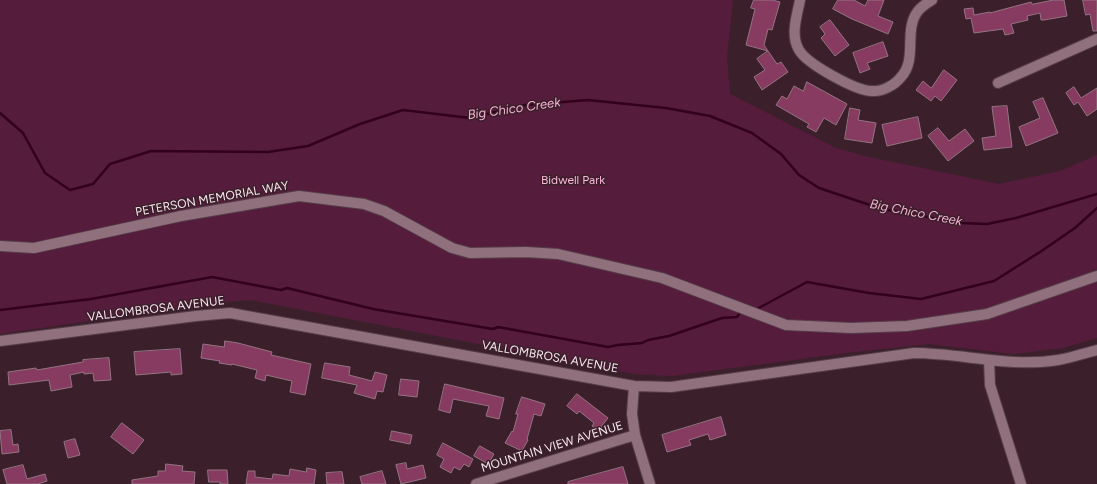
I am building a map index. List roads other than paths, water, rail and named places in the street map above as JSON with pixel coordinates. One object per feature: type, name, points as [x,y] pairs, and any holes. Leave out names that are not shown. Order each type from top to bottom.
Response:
[{"type":"street","points":[[800,0],[795,24],[795,37],[799,50],[807,59],[848,84],[872,91],[884,89],[902,77],[908,67],[912,23],[917,12],[922,6],[932,0]]},
{"type":"street","points":[[998,83],[1097,39]]},
{"type":"street","name":"PETERSON MEMORIAL WAY","points":[[0,246],[34,248],[181,216],[299,196],[364,204],[384,211],[452,248],[470,253],[526,252],[558,254],[662,278],[786,325],[852,328],[907,326],[988,314],[1097,276]]},
{"type":"street","name":"VALLOMBROSA AVENUE","points":[[0,341],[230,313],[634,386],[671,387],[914,352],[989,360],[1025,362],[1059,360],[1097,350]]},
{"type":"street","points":[[989,360],[990,385],[1021,484]]},
{"type":"street","points":[[634,386],[632,414],[635,435],[650,484]]},
{"type":"street","name":"MOUNTAIN VIEW AVENUE","points":[[476,484],[635,435]]},
{"type":"waterway","name":"Big Chico Creek","points":[[0,113],[23,133],[45,173],[70,190],[93,184],[110,164],[151,151],[268,152],[308,146],[360,124],[403,110],[470,118],[525,105],[588,100],[666,108],[710,116],[752,133],[781,154],[799,175],[819,188],[882,209],[962,223],[987,224],[1016,218],[1097,194]]},
{"type":"waterway","points":[[755,310],[807,282],[869,293],[921,299],[994,281],[1075,228],[1097,208]]},
{"type":"waterway","points":[[0,310],[91,299],[212,277],[281,290],[287,288],[373,309],[493,329],[498,327],[608,347],[642,343],[648,340],[669,336],[722,318],[737,317],[742,312]]},
{"type":"park label","name":"Bidwell Park","points":[[573,180]]}]
